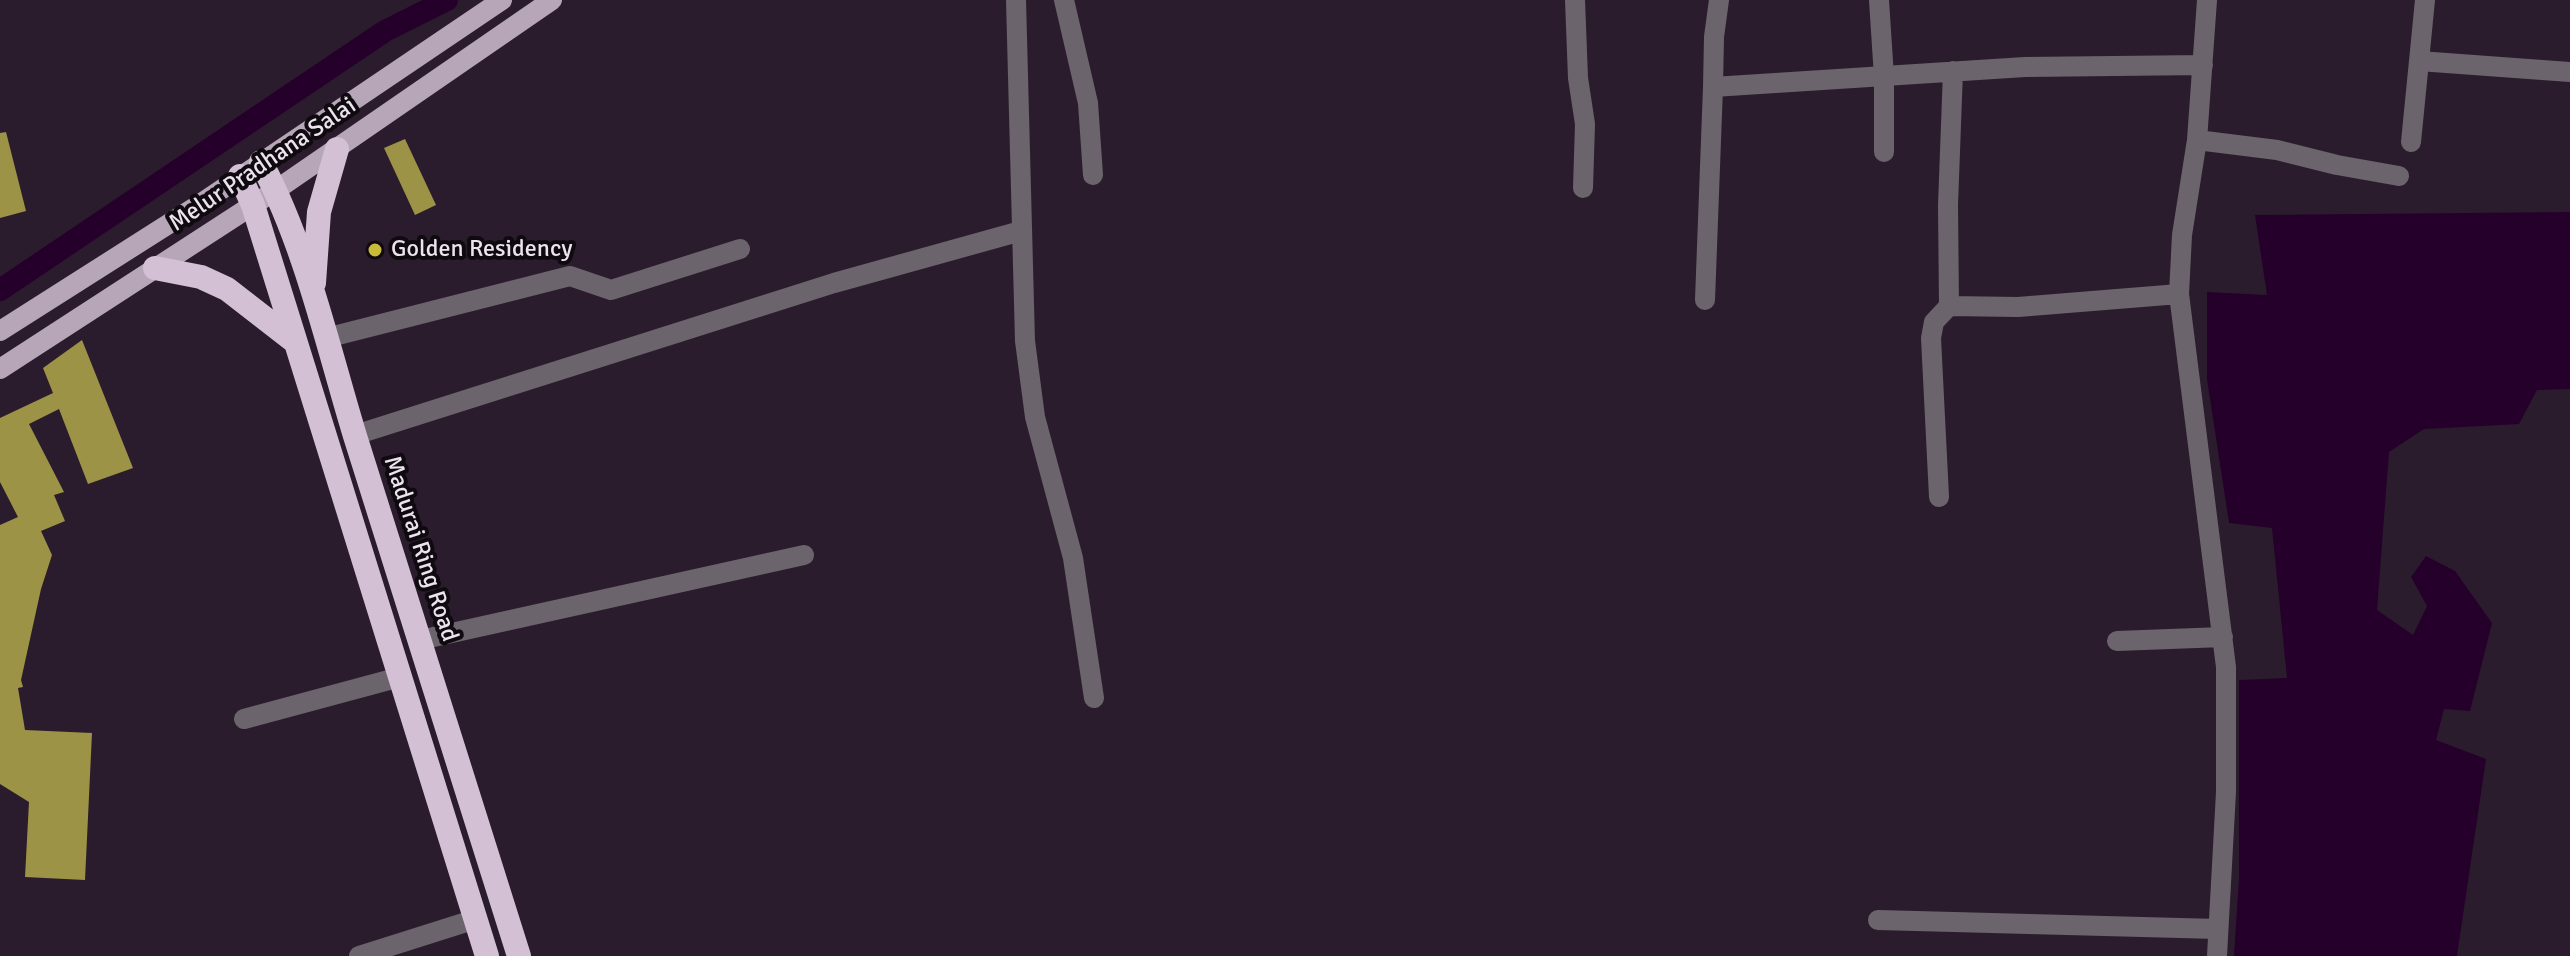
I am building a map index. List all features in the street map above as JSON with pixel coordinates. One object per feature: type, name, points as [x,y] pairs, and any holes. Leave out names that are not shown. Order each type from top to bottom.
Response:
[{"type":"highway","points":[[313,294],[319,212],[337,149]]},
{"type":"highway","name":"Madurai Ring Road","points":[[250,169],[276,190],[313,294],[519,956]]},
{"type":"highway","points":[[250,169],[253,205],[487,956]]},
{"type":"highway","points":[[155,268],[201,277],[227,289],[294,341]]},
{"type":"main road","name":"Melur Pradhana Salai","points":[[0,331],[200,204],[502,0]]},
{"type":"main road","name":"Melur Pradhana Salai","points":[[0,369],[276,190],[552,0]]},
{"type":"street","points":[[1016,0],[1025,341],[1035,417],[1073,558],[1094,698]]},
{"type":"street","points":[[1064,0],[1088,103],[1093,175]]},
{"type":"street","points":[[1575,0],[1578,78],[1585,124],[1583,188]]},
{"type":"street","points":[[1705,300],[1714,37],[1719,0]]},
{"type":"street","points":[[1879,0],[1884,77],[1884,152]]},
{"type":"street","points":[[2207,0],[2197,140],[2182,235],[2179,294],[2226,667],[2226,792],[2217,956]]},
{"type":"street","points":[[2411,142],[2425,0]]},
{"type":"street","points":[[2419,61],[2570,72]]},
{"type":"street","points":[[1713,87],[2025,67],[2203,65]]},
{"type":"street","points":[[1939,497],[1931,338],[1934,322],[1949,306],[1948,205],[1953,71]]},
{"type":"street","points":[[2197,140],[2277,150],[2399,176]]},
{"type":"street","points":[[355,435],[834,283],[1021,231]]},
{"type":"street","points":[[326,338],[570,276],[611,290],[740,249]]},
{"type":"street","points":[[1949,306],[2018,307],[2179,294]]},
{"type":"street","points":[[420,640],[804,555]]},
{"type":"street","points":[[2117,641],[2223,637]]},
{"type":"street","points":[[244,719],[400,677]]},
{"type":"street","points":[[359,956],[476,919]]},
{"type":"street","points":[[1878,920],[2218,929]]},
{"type":"shaded area","points":[[2570,212],[2570,389],[2537,390],[2519,424],[2424,429],[2389,452],[2377,610],[2413,635],[2427,606],[2411,577],[2426,556],[2455,571],[2492,623],[2470,711],[2444,709],[2436,740],[2486,759],[2457,956],[2234,956],[2239,879],[2239,680],[2287,678],[2272,528],[2229,523],[2207,379],[2207,292],[2267,295],[2255,215]]},
{"type":"building","points":[[6,132],[26,211],[0,218],[0,133]]},
{"type":"building","points":[[405,139],[436,205],[415,215],[384,148]]},
{"type":"building","points":[[82,340],[133,468],[88,484],[59,409],[29,424],[64,492],[54,495],[65,521],[41,531],[52,555],[41,589],[21,680],[23,687],[18,688],[25,730],[92,733],[85,880],[25,877],[29,802],[0,784],[0,525],[18,517],[0,482],[0,418],[53,393],[43,368]]},
{"type":"waterway","points":[[0,290],[385,31],[447,0]]},
{"type":"place","name":"Golden Residency","points":[[375,250]]}]
